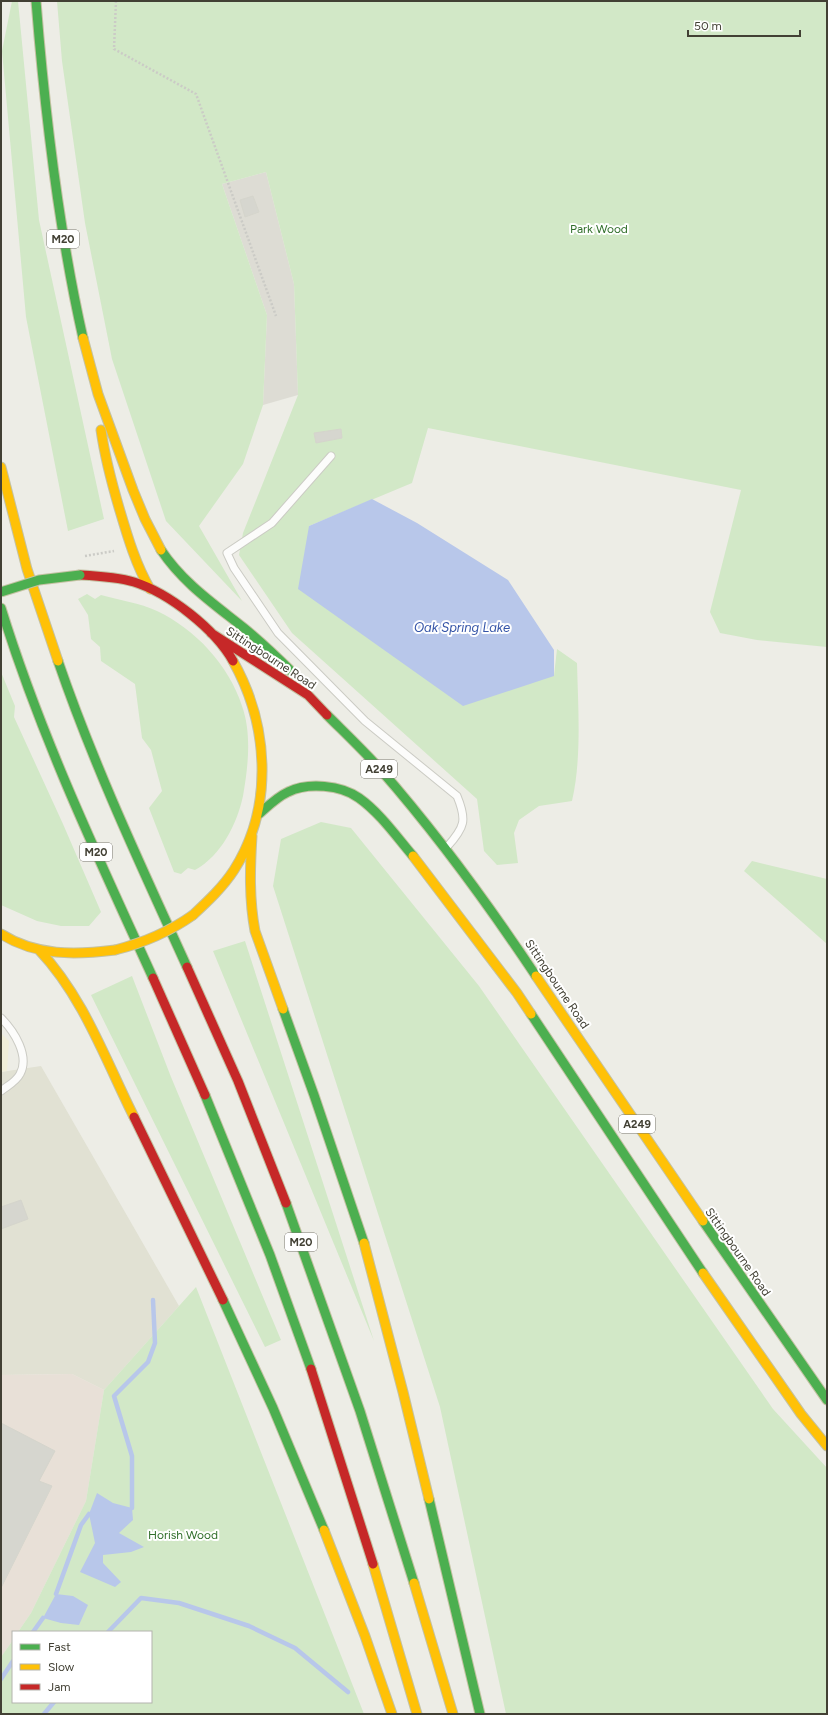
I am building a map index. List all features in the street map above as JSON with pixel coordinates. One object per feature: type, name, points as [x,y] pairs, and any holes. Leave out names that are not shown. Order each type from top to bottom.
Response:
[{"type":"highway","name":"M20","points":[[36,1],[43,87],[57,201],[78,313],[97,389],[147,522],[160,550],[168,561],[195,589],[247,630],[292,671],[308,695]]},
{"type":"highway","name":"M20","points":[[97,389],[102,435],[111,479],[131,548],[142,575],[150,589]]},
{"type":"highway","name":"M20","points":[[1,467],[24,557],[60,667],[80,721],[139,862],[251,1112],[304,1249],[385,1487],[453,1714]]},
{"type":"highway","points":[[1,592],[14,586],[40,579],[80,575],[113,578],[150,589],[181,609],[211,633],[227,651],[236,666],[254,712],[262,756],[262,793],[259,814],[252,836],[232,874],[218,892],[193,915],[173,929],[133,946],[115,950],[71,954],[39,950],[5,940],[1,934]]},
{"type":"highway","name":"M20","points":[[1,608],[15,652],[47,739],[108,881],[204,1091],[266,1245],[299,1336],[340,1458],[382,1593],[417,1714]]},
{"type":"highway","name":"Sittingbourne Road","points":[[211,633],[308,695],[378,768],[445,848],[544,986],[679,1187],[827,1400]]},
{"type":"highway","name":"A249","points":[[259,814],[272,802],[289,791],[321,785],[342,790],[358,797],[378,815],[417,861],[517,993],[731,1314],[801,1414],[827,1446]]},
{"type":"highway","points":[[252,836],[250,886],[252,916],[255,931],[314,1095],[366,1253],[404,1400],[480,1714]]},
{"type":"highway","points":[[39,950],[58,971],[74,998],[218,1285],[268,1393],[309,1492],[366,1640],[392,1714]]},
{"type":"lane","points":[[331,456],[272,523],[227,553],[234,568],[278,633],[364,720],[457,796],[464,812],[461,828],[445,848]]},
{"type":"lane","points":[[1,1018],[11,1029],[20,1046],[23,1062],[22,1070],[17,1079],[1,1091]]},
{"type":"path","points":[[116,1],[114,49],[196,94],[276,316]]},
{"type":"path","points":[[81,557],[119,550]]},
{"type":"shaded area","points":[[266,172],[294,284],[298,395],[263,405],[267,315],[222,184]]},
{"type":"shaded area","points":[[1,1033],[9,1041],[7,1071],[1,1072]]},
{"type":"shaded area","points":[[41,1066],[179,1306],[104,1390],[72,1374],[1,1375],[1,1072]]},
{"type":"shaded area","points":[[72,1374],[104,1390],[86,1501],[31,1613],[19,1631],[12,1631],[12,1641],[1,1657],[1,1375]]},
{"type":"green space","points":[[12,1],[18,1],[39,220],[104,519],[68,531],[26,317],[2,51]]},
{"type":"green space","name":"Park Wood","points":[[57,1],[827,1],[827,647],[757,640],[720,633],[710,612],[741,490],[428,428],[412,483],[309,526],[554,676],[557,649],[577,663],[578,750],[572,801],[539,806],[519,820],[514,833],[518,863],[497,865],[484,851],[477,799],[292,633],[239,555],[243,533],[298,395],[294,284],[266,172],[222,184],[267,315],[263,405],[243,464],[199,526],[242,601],[166,521],[112,359],[85,223],[62,61]]},
{"type":"green space","points":[[87,594],[95,599],[101,595],[150,608],[184,628],[209,650],[229,676],[242,706],[247,728],[248,762],[240,807],[232,828],[220,848],[204,864],[195,870],[188,868],[181,874],[174,872],[149,808],[162,791],[151,750],[142,738],[135,684],[101,661],[100,647],[91,639],[88,615],[78,599]]},
{"type":"green space","points":[[1,672],[15,706],[14,717],[101,912],[89,926],[61,926],[37,921],[1,905]]},
{"type":"green space","points":[[321,822],[351,828],[479,986],[773,1409],[827,1468],[827,1714],[506,1714],[440,1407],[273,886],[281,839]]},
{"type":"green space","points":[[752,861],[827,879],[827,944],[744,871]]},
{"type":"green space","points":[[245,941],[374,1341],[213,951]]},
{"type":"green space","points":[[132,976],[171,1077],[281,1340],[265,1347],[91,995]]},
{"type":"green space","name":"Horish Wood","points":[[196,1287],[364,1714],[1,1714],[1,1657],[12,1641],[12,1703],[152,1703],[152,1631],[19,1631],[31,1613],[86,1501],[104,1390]]},
{"type":"water","name":"Oak Spring Lake","points":[[372,499],[417,523],[508,580],[554,650],[554,676],[463,706],[298,589],[309,526]]},
{"type":"water","points":[[97,1493],[113,1503],[132,1508],[133,1520],[119,1533],[144,1547],[131,1552],[103,1555],[103,1563],[121,1582],[115,1587],[80,1572],[95,1543],[89,1514]]},
{"type":"water","points":[[56,1594],[73,1596],[88,1605],[79,1625],[61,1623],[43,1618]]},
{"type":"building","points":[[253,196],[259,212],[245,217],[240,200]]},
{"type":"building","points":[[341,429],[342,438],[316,443],[314,433]]},
{"type":"building","points":[[21,1200],[28,1219],[1,1229],[1,1207]]},
{"type":"building","points":[[1,1423],[55,1451],[39,1481],[52,1486],[1,1588]]},
{"type":"waterway","points":[[132,1508],[132,1456],[114,1396],[148,1362],[155,1343],[153,1300]]},
{"type":"waterway","points":[[56,1594],[81,1525],[89,1514]]},
{"type":"waterway","points":[[109,1631],[141,1598],[179,1603],[249,1626],[295,1648],[348,1692]]},
{"type":"waterway","points":[[34,1631],[43,1618]]},
{"type":"waterway","points":[[1,1679],[12,1662]]},
{"type":"waterway","points":[[44,1714],[53,1703]]},
{"type":"traffic: fast","points":[[36,1],[48,128],[66,255],[83,338]]},
{"type":"traffic: fast","points":[[161,550],[189,583],[257,639],[292,672]]},
{"type":"traffic: fast","points":[[1,592],[39,580],[80,575]]},
{"type":"traffic: fast","points":[[1,608],[17,656],[52,749],[91,841],[153,978]]},
{"type":"traffic: fast","points":[[58,661],[87,739],[135,853],[187,967]]},
{"type":"traffic: fast","points":[[327,715],[374,762],[422,819],[481,896],[536,976]]},
{"type":"traffic: fast","points":[[259,814],[280,796],[296,789],[324,786],[343,790],[367,804],[388,825],[413,856]]},
{"type":"traffic: fast","points":[[283,1009],[364,1243]]},
{"type":"traffic: fast","points":[[531,1014],[703,1273]]},
{"type":"traffic: fast","points":[[205,1095],[270,1255],[311,1369]]},
{"type":"traffic: fast","points":[[286,1203],[360,1411],[414,1583]]},
{"type":"traffic: fast","points":[[703,1221],[827,1400]]},
{"type":"traffic: fast","points":[[223,1300],[273,1408],[324,1530]]},
{"type":"traffic: fast","points":[[429,1499],[480,1714]]},
{"type":"traffic: slow","points":[[83,338],[98,394],[133,490],[145,519],[161,550]]},
{"type":"traffic: slow","points":[[101,430],[109,471],[126,531],[136,561],[150,589]]},
{"type":"traffic: slow","points":[[1,467],[27,569],[58,661]]},
{"type":"traffic: slow","points":[[193,915],[210,899],[234,870],[247,846],[256,820],[261,793],[262,766],[260,739],[254,712],[245,686],[233,661]]},
{"type":"traffic: slow","points":[[252,836],[250,884],[255,931],[283,1009]]},
{"type":"traffic: slow","points":[[413,856],[517,993],[531,1014]]},
{"type":"traffic: slow","points":[[115,950],[156,936],[175,927],[193,915]]},
{"type":"traffic: slow","points":[[1,934],[28,946],[56,952],[85,953],[115,950]]},
{"type":"traffic: slow","points":[[39,950],[55,968],[81,1008],[134,1117]]},
{"type":"traffic: slow","points":[[536,976],[703,1221]]},
{"type":"traffic: slow","points":[[364,1243],[429,1499]]},
{"type":"traffic: slow","points":[[703,1273],[801,1414],[827,1446]]},
{"type":"traffic: slow","points":[[324,1530],[365,1636],[392,1714]]},
{"type":"traffic: slow","points":[[373,1564],[417,1714]]},
{"type":"traffic: slow","points":[[414,1583],[453,1714]]},
{"type":"traffic: jam","points":[[80,575],[128,580],[162,594],[176,603],[203,625],[215,637],[233,661]]},
{"type":"traffic: jam","points":[[211,633],[308,695],[327,715]]},
{"type":"traffic: jam","points":[[187,967],[238,1081],[286,1203]]},
{"type":"traffic: jam","points":[[153,978],[205,1095]]},
{"type":"traffic: jam","points":[[134,1117],[223,1300]]},
{"type":"traffic: jam","points":[[311,1369],[373,1564]]}]
